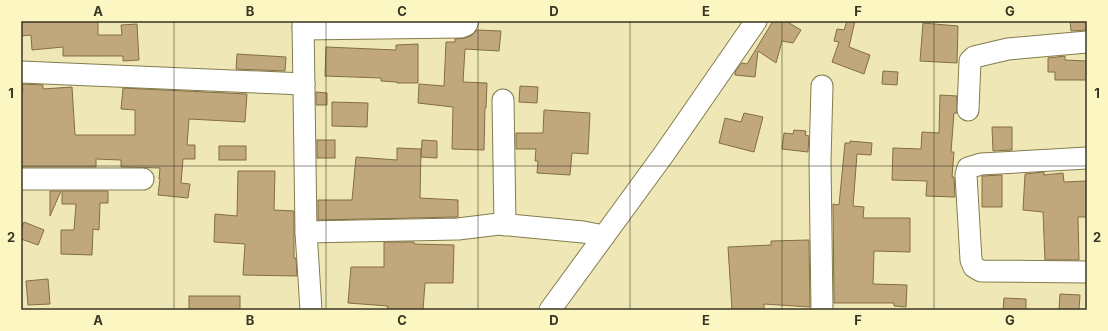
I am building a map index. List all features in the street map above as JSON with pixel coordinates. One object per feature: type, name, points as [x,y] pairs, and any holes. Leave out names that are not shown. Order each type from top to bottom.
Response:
[{"type":"street","points":[[311,310],[306,232],[303,25],[461,27],[466,25],[468,21]]},
{"type":"street","points":[[550,310],[664,154],[756,21]]},
{"type":"street","points":[[968,110],[970,61],[974,57],[1008,49],[1087,42]]},
{"type":"street","points":[[21,72],[304,84]]},
{"type":"street","points":[[822,86],[820,161],[822,310]]},
{"type":"street","points":[[503,100],[505,225]]},
{"type":"street","points":[[1087,158],[981,164],[968,168],[966,175],[971,260],[974,267],[981,271],[1087,272]]},
{"type":"street","points":[[21,179],[143,179]]},
{"type":"street","points":[[306,232],[458,229],[499,224],[583,232],[604,236]]},
{"type":"building","points":[[21,21],[98,21],[98,35],[122,35],[121,25],[137,24],[139,60],[123,61],[123,56],[63,56],[63,47],[32,50],[31,35],[21,36]]},
{"type":"building","points":[[773,21],[786,21],[801,30],[793,43],[782,41],[776,63],[758,51],[755,77],[735,75],[735,72],[742,63],[747,64]]},
{"type":"building","points":[[847,21],[855,21],[849,47],[870,55],[864,74],[832,62],[839,42],[834,41],[837,29],[844,30]]},
{"type":"building","points":[[1070,21],[1087,21],[1087,30],[1071,31]]},
{"type":"building","points":[[923,23],[958,26],[957,63],[920,61]]},
{"type":"building","points":[[477,30],[501,31],[499,51],[465,49],[463,82],[487,83],[484,150],[452,149],[453,107],[418,103],[419,84],[444,86],[446,42],[455,42],[455,39],[471,36]]},
{"type":"building","points":[[418,44],[418,83],[381,81],[381,78],[325,76],[326,47],[396,50],[396,45]]},
{"type":"building","points":[[237,54],[286,57],[285,71],[236,69]]},
{"type":"building","points":[[1065,56],[1065,60],[1087,61],[1087,80],[1055,80],[1055,72],[1048,72],[1048,58]]},
{"type":"building","points":[[883,71],[898,72],[897,85],[882,84]]},
{"type":"building","points":[[22,84],[43,85],[43,89],[72,87],[75,135],[135,135],[135,110],[121,109],[123,88],[247,94],[245,122],[189,119],[187,145],[195,145],[195,159],[183,159],[181,183],[190,184],[188,198],[158,195],[160,168],[121,167],[121,160],[96,159],[96,167],[21,167]]},
{"type":"building","points":[[520,86],[538,87],[537,103],[519,102]]},
{"type":"building","points":[[316,92],[327,93],[327,105],[316,105]]},
{"type":"building","points":[[940,95],[957,96],[957,113],[954,113],[951,152],[954,152],[952,177],[954,177],[955,197],[926,196],[927,181],[892,180],[893,148],[921,149],[922,132],[939,133]]},
{"type":"building","points":[[332,102],[368,103],[367,127],[332,126]]},
{"type":"building","points":[[544,110],[590,113],[588,154],[572,153],[570,175],[537,173],[538,161],[535,161],[536,149],[516,149],[516,133],[543,133]]},
{"type":"building","points":[[744,113],[763,117],[754,152],[719,143],[725,118],[741,122]]},
{"type":"building","points":[[992,127],[1012,127],[1012,150],[993,151]]},
{"type":"building","points":[[794,130],[806,131],[805,135],[809,136],[808,152],[782,149],[784,133],[793,134]]},
{"type":"building","points":[[317,140],[335,140],[335,158],[317,158]]},
{"type":"building","points":[[422,140],[437,141],[437,158],[421,157]]},
{"type":"building","points":[[850,141],[872,143],[871,155],[857,154],[853,206],[864,207],[863,218],[910,218],[910,252],[874,251],[873,284],[907,285],[906,307],[894,306],[894,303],[834,303],[833,204],[839,205],[845,143],[850,143]]},
{"type":"building","points":[[219,146],[246,146],[246,160],[219,160]]},
{"type":"building","points":[[397,148],[421,149],[420,198],[458,200],[458,217],[318,220],[318,200],[352,200],[356,157],[397,160]]},
{"type":"building","points":[[238,171],[275,171],[274,210],[294,211],[294,258],[296,258],[297,276],[243,275],[245,244],[214,242],[215,214],[237,216]]},
{"type":"building","points":[[1044,172],[1044,175],[1063,173],[1064,182],[1087,181],[1087,217],[1078,217],[1079,260],[1045,260],[1043,212],[1023,210],[1025,174]]},
{"type":"building","points":[[1002,175],[1002,207],[982,207],[982,176]]},
{"type":"building","points":[[50,191],[61,191],[50,216]]},
{"type":"building","points":[[62,191],[108,191],[108,203],[100,203],[99,230],[93,229],[92,255],[61,254],[61,230],[74,230],[76,204],[62,204]]},
{"type":"building","points":[[24,222],[44,230],[38,245],[21,239],[21,230]]},
{"type":"building","points":[[809,240],[810,307],[764,304],[764,310],[732,310],[728,247],[771,245],[771,241]]},
{"type":"building","points":[[384,242],[414,242],[414,244],[454,245],[453,283],[425,283],[423,310],[387,310],[388,306],[348,303],[351,267],[384,267]]},
{"type":"building","points":[[48,279],[50,304],[28,305],[26,281]]},
{"type":"building","points":[[1060,294],[1080,295],[1079,310],[1059,310]]},
{"type":"building","points":[[189,296],[240,296],[240,310],[189,310]]},
{"type":"building","points":[[1004,298],[1026,299],[1026,310],[1003,310]]}]
